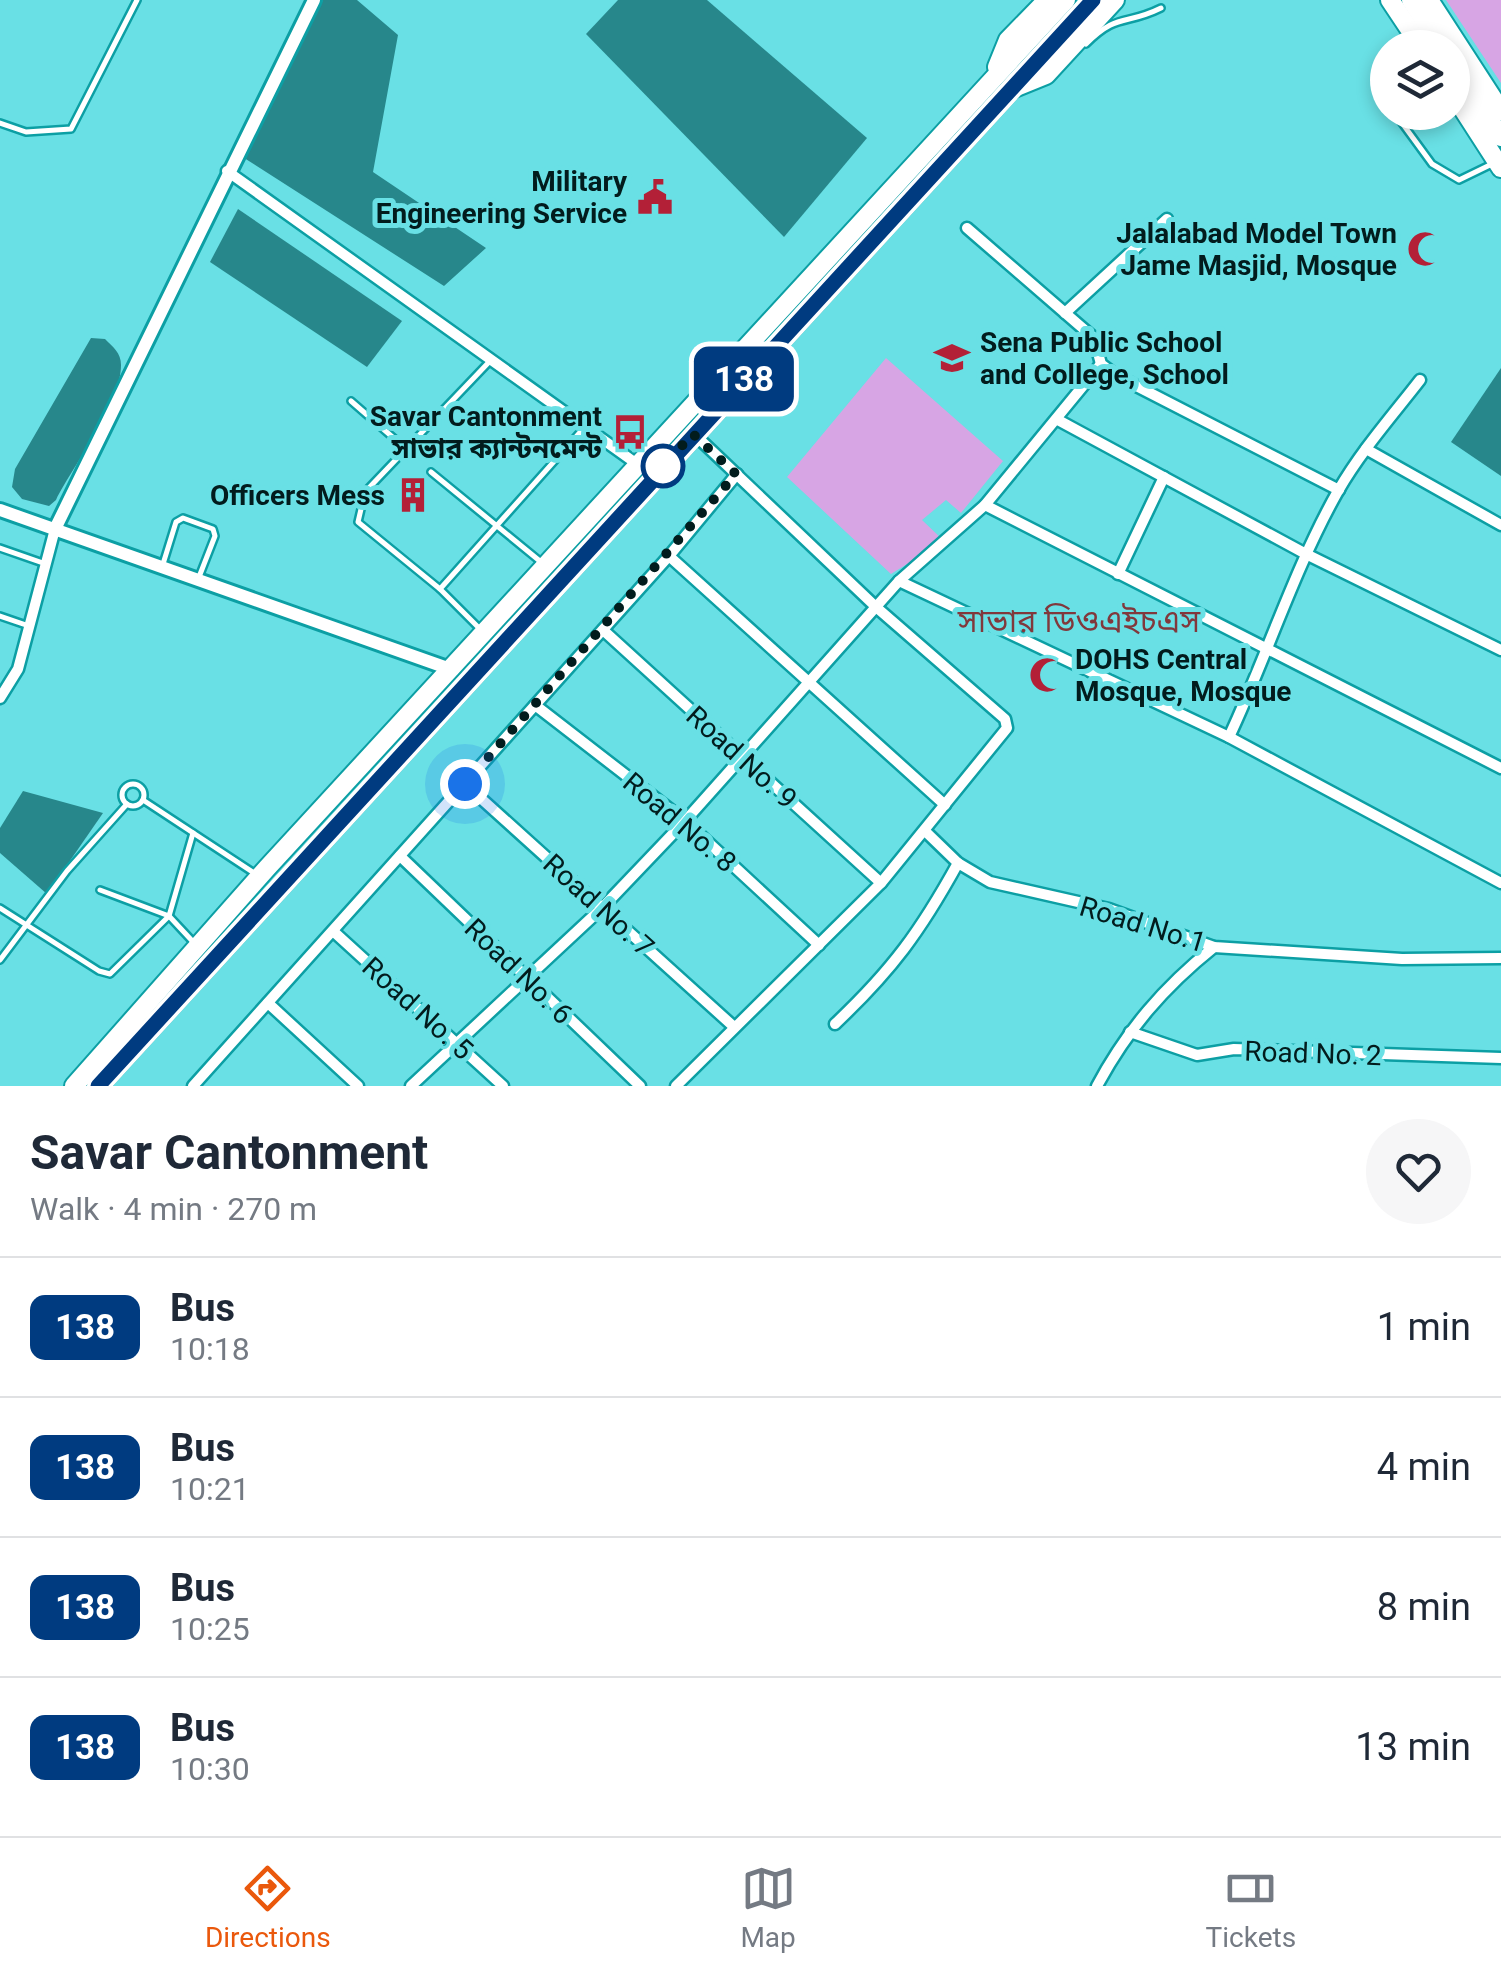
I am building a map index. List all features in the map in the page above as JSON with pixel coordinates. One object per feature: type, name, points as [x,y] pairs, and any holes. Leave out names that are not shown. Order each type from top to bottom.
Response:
[{"type":"highway","points":[[994,77],[1008,40],[1047,0]]},
{"type":"highway","points":[[74,1086],[259,877],[1066,0]]},
{"type":"highway","points":[[98,1086],[1093,0]]},
{"type":"highway","points":[[1009,90],[1046,75],[1115,0]]},
{"type":"highway","points":[[1378,0],[1403,30]]},
{"type":"highway","points":[[1390,0],[1406,30]]},
{"type":"highway","points":[[1411,0],[1430,30]]},
{"type":"highway","points":[[1429,0],[1501,110]]},
{"type":"highway","points":[[1470,90],[1501,137]]},
{"type":"highway","points":[[1470,120],[1499,165]]},
{"type":"street","points":[[0,698],[29,626],[55,529],[314,0]]},
{"type":"street","points":[[227,171],[637,464]]},
{"type":"street","points":[[1065,314],[1167,219]]},
{"type":"street","points":[[968,228],[1094,338],[1101,364],[1339,490]]},
{"type":"street","points":[[411,1086],[603,907],[743,758],[899,581],[984,506],[1101,364]]},
{"type":"street","points":[[1229,737],[1270,650],[1306,554],[1339,490],[1420,380]]},
{"type":"street","points":[[1058,420],[1306,554],[1501,650]]},
{"type":"street","points":[[676,1086],[881,883],[1002,738],[1005,719],[876,606],[693,434]]},
{"type":"street","points":[[1366,449],[1501,525]]},
{"type":"street","points":[[200,1084],[669,556],[736,474]]},
{"type":"street","points":[[1118,574],[1164,477]]},
{"type":"street","points":[[984,506],[1501,768]]},
{"type":"street","points":[[0,510],[453,670]]},
{"type":"street","points":[[669,556],[945,805]]},
{"type":"street","points":[[899,581],[1229,737],[1501,882]]},
{"type":"street","name":"Road No. 9","points":[[603,630],[881,883]]},
{"type":"street","name":"Road No. 8","points":[[535,705],[685,821],[819,945]]},
{"type":"street","name":"Road No. 7","points":[[465,784],[733,1026]]},
{"type":"street","name":"Road No.1","points":[[925,831],[958,863],[990,882],[1109,909],[1214,947],[1402,959],[1501,958]]},
{"type":"street","name":"Road No. 6","points":[[400,856],[640,1086]]},
{"type":"street","points":[[834,1024],[886,976],[926,920],[958,863]]},
{"type":"street","name":"Road No. 5","points":[[333,931],[504,1086]]},
{"type":"street","points":[[1097,1086],[1130,1032],[1166,985],[1214,947]]},
{"type":"street","points":[[268,1003],[358,1086]]},
{"type":"street","name":"Road No. 2","points":[[1130,1032],[1197,1055],[1234,1049],[1501,1058]]},
{"type":"lane","points":[[0,123],[26,132],[71,129],[137,0]]},
{"type":"lane","points":[[1009,90],[1049,81],[1112,20],[1140,18],[1162,8]]},
{"type":"lane","points":[[1408,130],[1444,175],[1459,180],[1499,165]]},
{"type":"lane","points":[[484,633],[440,589],[358,522],[365,492],[490,361]]},
{"type":"lane","points":[[351,401],[412,454]]},
{"type":"lane","points":[[440,589],[582,428]]},
{"type":"lane","points":[[431,472],[493,527],[545,565]]},
{"type":"lane","points":[[162,567],[176,522],[183,518],[213,529],[215,536],[198,580]]},
{"type":"lane","points":[[0,548],[43,563]]},
{"type":"lane","points":[[0,616],[29,626]]},
{"type":"lane","points":[[127,804],[123,793],[131,784],[142,789],[143,800]]},
{"type":"lane","points":[[143,800],[259,877]]},
{"type":"lane","points":[[127,804],[135,806],[143,800]]},
{"type":"lane","points":[[0,960],[67,870],[127,804]]},
{"type":"lane","points":[[0,908],[99,972],[110,974],[169,916],[193,834]]},
{"type":"lane","points":[[100,890],[169,916],[198,947]]},
{"type":"shaded area","points":[[1446,0],[1501,0],[1501,83],[1470,36],[1470,30],[1466,30]]},
{"type":"shaded area","points":[[886,358],[1003,461],[961,513],[946,500],[922,520],[944,541],[891,574],[787,477]]},
{"type":"water","points":[[323,0],[357,0],[398,35],[373,172],[486,248],[444,286],[241,156]]},
{"type":"water","points":[[618,0],[707,0],[867,138],[784,237],[586,34]]},
{"type":"water","points":[[238,209],[402,321],[367,367],[210,262]]},
{"type":"water","points":[[91,338],[105,339],[120,357],[119,381],[113,397],[56,500],[49,506],[22,499],[12,487],[15,469]]},
{"type":"water","points":[[1501,368],[1501,476],[1451,442]]},
{"type":"water","points":[[23,791],[103,813],[47,894],[0,853],[0,828]]},
{"type":"bus line","name":"138","points":[[98,1086],[1093,0]]},
{"type":"place","name":"Military Engineering Service","points":[[655,197]]},
{"type":"place","name":"Jalalabad Model Town Jame Masjid, Mosque","points":[[1425,249]]},
{"type":"place","name":"Sena Public School and College, School","points":[[952,358]]},
{"type":"place","name":"Savar Cantonment সাভার ক্যান্টনমেন্ট","points":[[630,432]]},
{"type":"place","name":"Officers Mess","points":[[413,495]]},
{"type":"place","name":"DOHS Central Mosque, Mosque","points":[[1047,675]]},
{"type":"district","name":"সাভার ডিওএইচএস","points":[[1079,621]]},
{"type":"route","points":[[465,784],[669,556],[736,474],[693,434],[663,466]]}]
